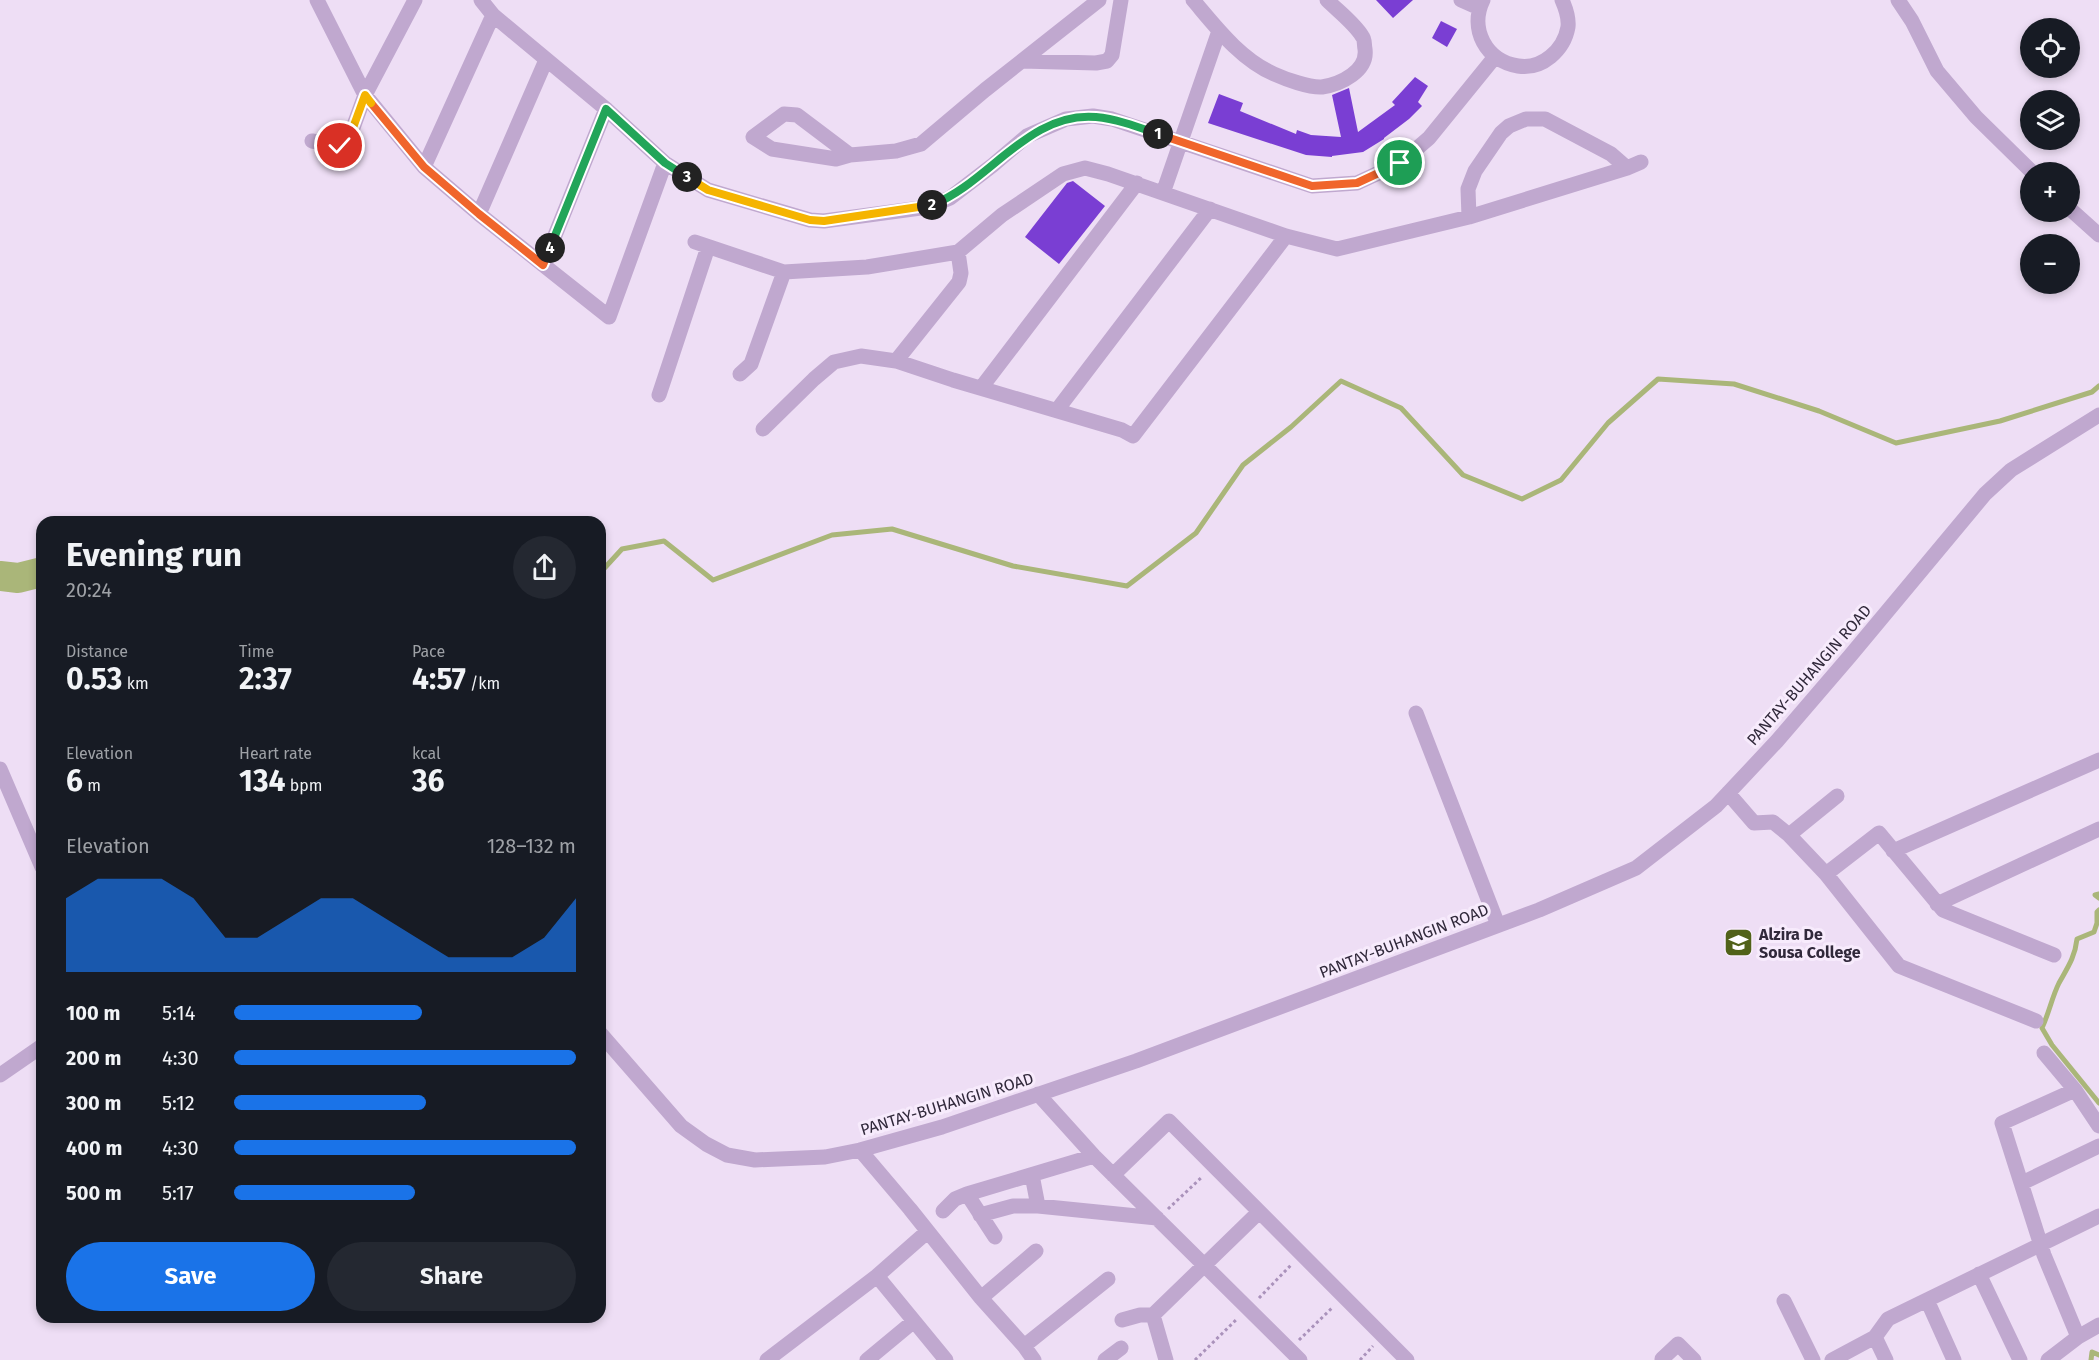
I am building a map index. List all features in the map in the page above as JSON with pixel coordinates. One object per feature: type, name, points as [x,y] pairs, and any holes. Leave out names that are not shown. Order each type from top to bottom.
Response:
[{"type":"street","points":[[312,141],[340,146],[350,136],[365,95],[415,0]]},
{"type":"street","points":[[481,0],[493,15],[606,109],[665,163],[708,190],[810,220],[824,221],[928,207],[950,198],[1027,136],[1066,119],[1093,116],[1112,119],[1312,186],[1357,183],[1400,163],[1429,138],[1494,58]]},
{"type":"street","points":[[850,155],[797,115],[784,114],[753,137],[772,149],[836,159],[850,155],[896,151],[921,144],[1099,0]]},
{"type":"street","points":[[1022,61],[1096,63],[1107,61],[1112,55],[1121,0]]},
{"type":"street","points":[[1193,0],[1219,31],[1247,57],[1272,73],[1295,82],[1321,87],[1348,78],[1357,71],[1366,56],[1364,37],[1327,0]]},
{"type":"street","points":[[1461,0],[1481,4],[1477,24],[1481,40],[1494,58],[1518,66],[1532,66],[1545,61],[1557,52],[1568,26],[1567,12],[1562,0]]},
{"type":"street","points":[[1898,0],[1912,21],[1937,71],[1976,117],[2022,162]]},
{"type":"street","points":[[319,1],[365,95],[424,167],[479,214],[609,317],[665,163]]},
{"type":"street","points":[[424,167],[493,15]]},
{"type":"street","points":[[1162,193],[1219,31]]},
{"type":"street","points":[[479,214],[546,60]]},
{"type":"street","points":[[543,265],[606,109]]},
{"type":"street","points":[[659,395],[701,244],[784,272],[867,267],[958,252],[1002,215],[1063,174],[1085,168],[1137,183],[1286,236],[1337,249],[1469,217],[1634,165],[1545,119],[1526,119],[1509,126],[1501,133],[1475,171],[1468,189],[1469,217]]},
{"type":"street","points":[[981,388],[1137,183]]},
{"type":"street","points":[[1057,410],[1210,209]]},
{"type":"street","points":[[2080,217],[2099,235]]},
{"type":"street","points":[[763,429],[834,362],[861,356],[896,361],[1122,430],[1133,436],[1286,236]]},
{"type":"street","points":[[896,361],[958,282],[961,273],[958,252]]},
{"type":"street","points":[[740,374],[751,364],[784,272]]},
{"type":"street","name":"PANTAY-BUHANGIN ROAD","points":[[606,1040],[681,1126],[706,1144],[727,1155],[755,1160],[825,1157],[860,1150],[942,1127],[1136,1061],[1539,910],[1636,868],[1695,824],[1728,794],[1777,741],[1876,626],[1984,494],[2011,470],[2099,415]]},
{"type":"street","points":[[1416,713],[1498,925]]},
{"type":"street","points":[[1893,851],[2099,760]]},
{"type":"street","points":[[0,769],[36,853]]},
{"type":"street","points":[[1728,794],[1755,824],[1773,822],[1789,835],[1826,874],[1899,966],[2036,1021]]},
{"type":"street","points":[[1789,835],[1837,796]]},
{"type":"street","points":[[1936,904],[2099,829]]},
{"type":"street","points":[[1826,874],[1879,834],[1943,910],[2054,955]]},
{"type":"street","points":[[0,1075],[36,1050]]},
{"type":"street","points":[[2043,1053],[2075,1090],[2099,1126]]},
{"type":"street","points":[[2075,1090],[2002,1122],[2042,1244],[2078,1337]]},
{"type":"street","points":[[1038,1094],[1094,1156],[1295,1355]]},
{"type":"street","points":[[1113,1175],[1169,1121],[1407,1360]]},
{"type":"street","points":[[2022,1183],[2099,1146]]},
{"type":"street","points":[[860,1150],[1034,1360]]},
{"type":"street","points":[[943,1211],[955,1199],[968,1194],[1094,1156]]},
{"type":"street","points":[[1032,1175],[1038,1206]]},
{"type":"street","points":[[968,1194],[995,1237]]},
{"type":"street","points":[[980,1215],[1013,1206],[1038,1206],[1157,1218]]},
{"type":"street","points":[[1122,1320],[1140,1315],[1153,1315],[1259,1212]]},
{"type":"street","points":[[1832,1360],[1875,1337],[1888,1319],[2042,1244],[2097,1221]]},
{"type":"street","points":[[767,1360],[877,1276],[927,1232]]},
{"type":"street","points":[[981,1298],[1036,1251]]},
{"type":"street","points":[[1979,1274],[2019,1360]]},
{"type":"street","points":[[877,1276],[946,1360]]},
{"type":"street","points":[[1023,1347],[1108,1280]]},
{"type":"street","points":[[1784,1300],[1813,1360]]},
{"type":"street","points":[[1927,1300],[1954,1360]]},
{"type":"street","points":[[1153,1315],[1166,1360]]},
{"type":"street","points":[[867,1360],[914,1322]]},
{"type":"street","points":[[2048,1360],[2078,1337],[2099,1325]]},
{"type":"street","points":[[1875,1337],[1886,1360]]},
{"type":"street","points":[[1662,1359],[1678,1344],[1694,1360]]},
{"type":"street","points":[[1106,1360],[1121,1348]]},
{"type":"path","points":[[1157,1218],[1214,1166]]},
{"type":"path","points":[[1295,1355],[1343,1296]]},
{"type":"building","points":[[1376,0],[1413,0],[1393,18]]},
{"type":"building","points":[[1441,21],[1457,29],[1447,47],[1432,38]]},
{"type":"building","points":[[1415,77],[1428,86],[1418,102],[1422,106],[1384,139],[1363,152],[1332,157],[1306,155],[1208,123],[1219,94],[1243,103],[1240,111],[1296,134],[1297,130],[1311,135],[1341,137],[1332,95],[1349,88],[1358,132],[1395,105],[1392,102]]},
{"type":"building","points":[[1073,181],[1105,206],[1059,264],[1025,237],[1067,183]]},
{"type":"waterway","points":[[606,566],[622,549],[664,541],[713,580],[832,535],[892,529],[1013,566],[1127,586],[1196,533],[1243,465],[1291,427],[1341,381],[1401,408],[1463,475],[1522,499],[1561,480],[1608,423],[1658,379],[1734,384],[1819,411],[1896,443],[2000,421],[2092,392],[2099,386]]},
{"type":"waterway","points":[[0,576],[18,578],[36,574]]},
{"type":"waterway","points":[[2099,894],[2095,895],[2099,898]]},
{"type":"waterway","points":[[2099,910],[2094,932],[2077,939],[2073,957],[2057,988],[2042,1028],[2052,1045],[2099,1103]]},
{"type":"waterway","points":[[2091,1360],[2092,1352],[2099,1355]]},
{"type":"place","name":"Alzira De Sousa College","points":[[1738,943]]},
{"type":"route","points":[[340,146],[350,136],[365,95],[424,167],[543,265],[606,109],[665,163],[708,190],[810,220],[824,221],[928,207],[950,198],[1027,136],[1066,119],[1093,116],[1112,119],[1312,186],[1357,183],[1400,163]]}]
